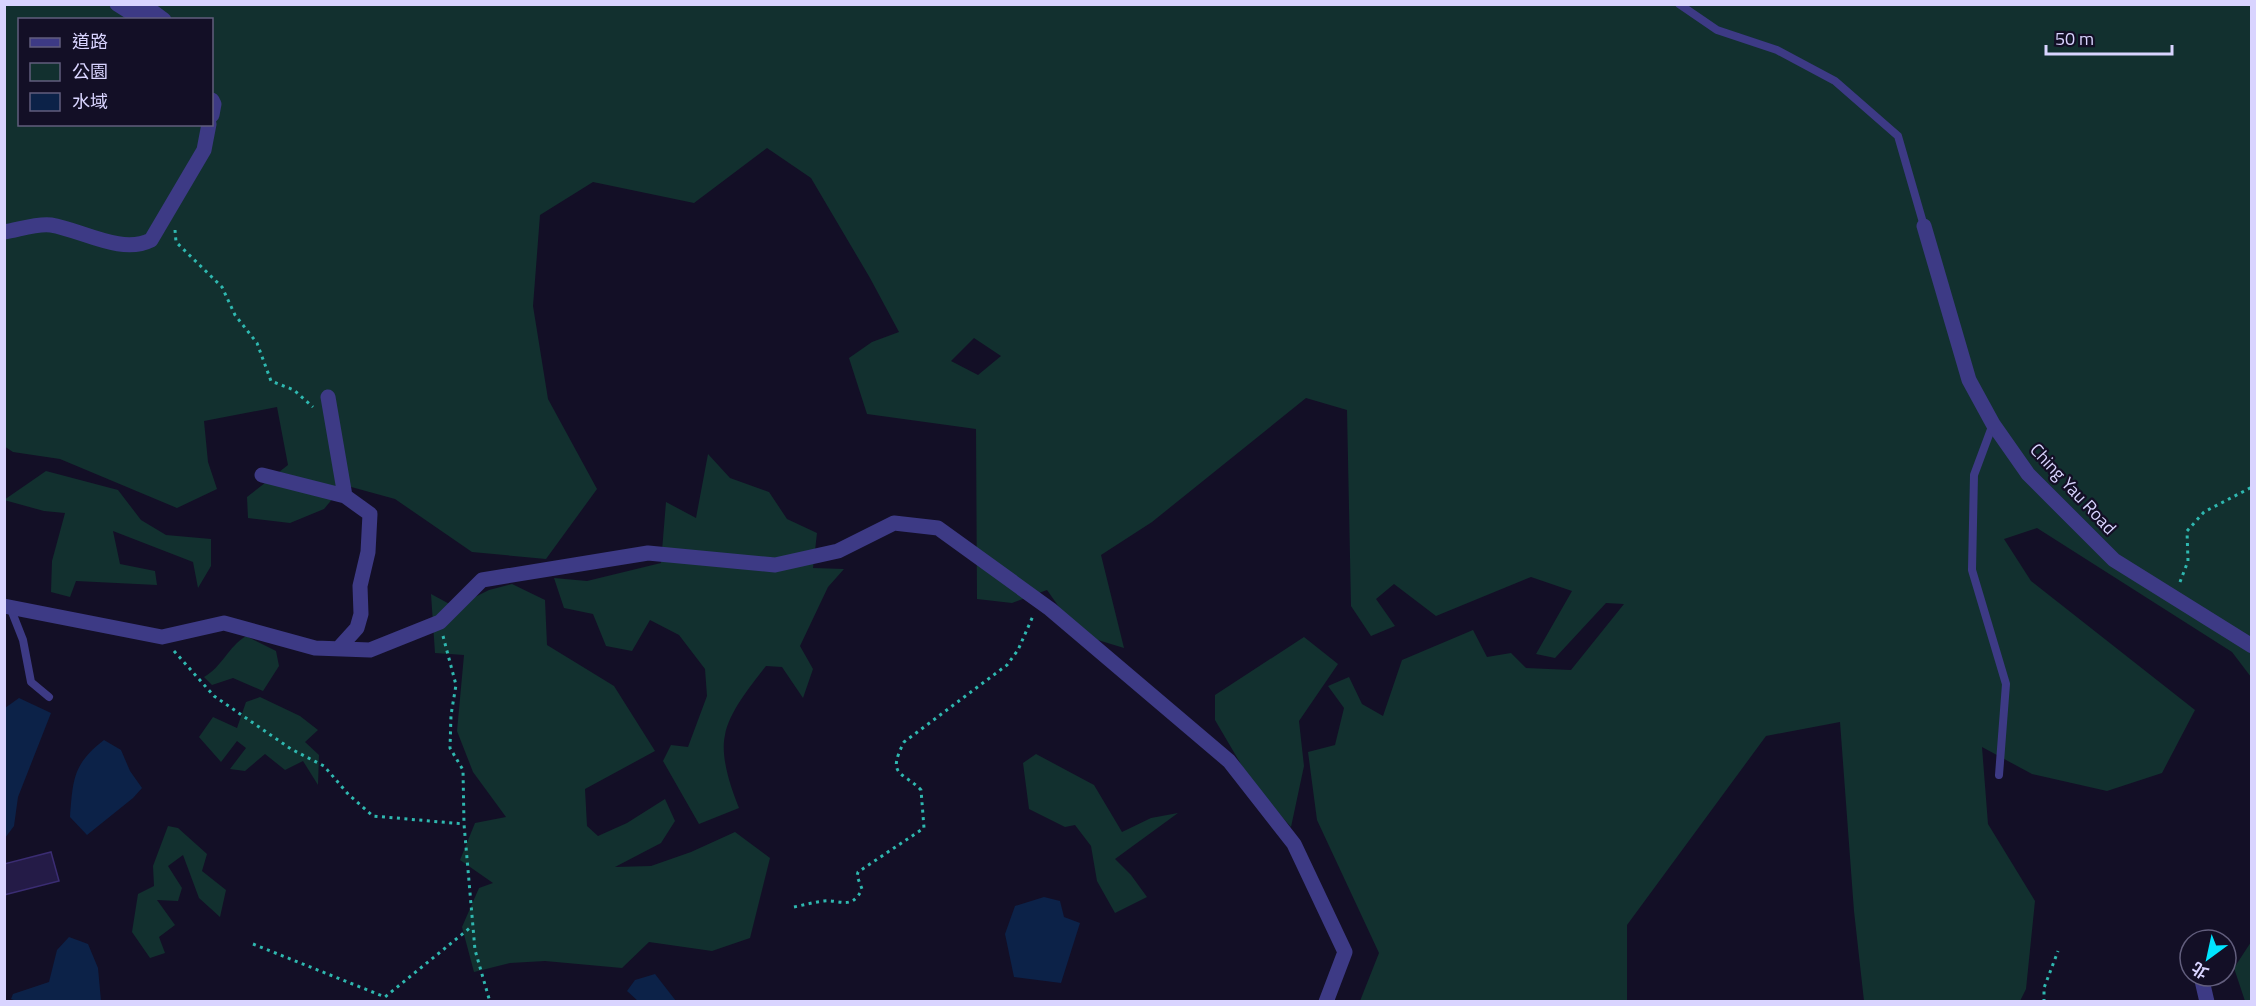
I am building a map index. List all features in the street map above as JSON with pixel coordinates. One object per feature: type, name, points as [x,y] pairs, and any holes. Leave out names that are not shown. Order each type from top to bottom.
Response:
[{"type":"street","points":[[117,4],[128,11],[152,10],[162,18]]},
{"type":"street","points":[[4,232],[49,225],[123,244],[140,245],[151,240],[204,150],[209,126]]},
{"type":"street","name":"Ching Yau Road","points":[[1924,226],[1969,380],[1993,424],[2028,474],[2114,561],[2252,646]]},
{"type":"street","points":[[328,397],[345,496]]},
{"type":"street","points":[[262,475],[345,496],[370,514],[360,586],[361,614],[357,628],[338,649]]},
{"type":"street","points":[[7,606],[162,637],[224,623],[315,648],[370,650],[440,622],[482,580],[648,553],[775,565],[838,551],[894,523],[938,528],[1039,601],[1229,761],[1294,844],[1345,952],[1326,1002]]},
{"type":"lane","points":[[1680,4],[1717,30],[1777,50],[1835,81],[1898,136],[1924,226]]},
{"type":"lane","points":[[1993,424],[1974,475],[1972,570],[2006,684],[1999,775]]},
{"type":"lane","points":[[7,606],[23,640],[31,682],[49,697]]},
{"type":"path","points":[[170,207],[176,242],[222,287],[235,315],[257,342],[271,381],[294,390],[331,420]]},
{"type":"path","points":[[2174,598],[2188,561],[2187,531],[2204,512],[2252,487]]},
{"type":"path","points":[[794,907],[827,900],[840,904],[855,898],[862,889],[857,876],[858,872],[924,828],[921,790],[899,775],[897,770],[900,750],[904,742],[1007,665],[1018,650],[1039,601]]},
{"type":"path","points":[[440,622],[456,685],[451,716],[450,748],[463,770],[464,824],[475,950],[490,1002]]},
{"type":"path","points":[[162,637],[214,696],[291,749],[324,766],[349,795],[373,816],[464,824]]},
{"type":"path","points":[[253,944],[385,997],[472,927]]},
{"type":"path","points":[[2044,1002],[2044,988],[2058,951]]},
{"type":"green space","points":[[4,5],[2251,5],[2251,677],[2232,652],[2037,528],[2004,539],[2031,581],[2195,710],[2162,773],[2107,791],[2032,774],[1982,747],[1988,824],[2035,901],[2026,989],[2020,1001],[1864,1001],[1854,911],[1840,722],[1766,736],[1627,925],[1627,1000],[1360,1001],[1379,953],[1317,820],[1308,752],[1335,745],[1344,708],[1328,686],[1349,677],[1362,704],[1383,716],[1402,660],[1473,630],[1487,657],[1511,653],[1526,668],[1571,670],[1624,604],[1606,603],[1555,658],[1536,654],[1572,591],[1531,577],[1436,616],[1394,584],[1376,599],[1395,626],[1371,636],[1351,606],[1347,410],[1306,398],[1152,522],[1101,555],[1124,648],[1078,634],[1047,590],[1012,603],[977,599],[976,429],[867,414],[849,358],[872,342],[899,332],[811,178],[767,148],[694,203],[593,182],[540,215],[533,306],[548,399],[597,489],[546,559],[472,552],[395,499],[344,485],[324,509],[290,523],[248,518],[247,497],[288,465],[277,407],[204,421],[208,462],[217,489],[177,508],[60,459],[13,452],[4,446]],"holes":[[[974,338],[1001,356],[978,375],[951,361]]]},
{"type":"green space","points":[[708,454],[730,478],[769,492],[787,519],[817,533],[813,568],[844,569],[828,587],[800,646],[813,669],[803,698],[782,667],[766,666],[736,708],[725,735],[725,762],[739,808],[699,824],[663,761],[671,745],[688,747],[707,696],[705,669],[679,635],[650,620],[632,651],[606,646],[593,614],[564,608],[554,578],[587,581],[661,563],[666,502],[696,518]]},
{"type":"green space","points":[[46,471],[118,490],[141,520],[166,535],[211,539],[211,566],[198,588],[193,562],[113,531],[120,564],[155,571],[157,585],[76,581],[70,597],[51,592],[52,561],[65,513],[44,511],[4,500]]},
{"type":"green space","points":[[512,584],[545,600],[547,645],[614,686],[655,751],[585,789],[587,826],[598,836],[627,823],[665,799],[675,821],[661,843],[615,867],[651,866],[691,852],[735,832],[770,858],[750,938],[712,951],[649,942],[622,968],[545,961],[510,963],[474,972],[462,927],[479,888],[493,883],[460,860],[475,823],[506,817],[473,772],[457,731],[464,655],[435,653],[431,594],[455,607],[489,590]]},
{"type":"green space","points":[[246,636],[276,651],[279,666],[263,691],[233,678],[212,685],[204,677],[216,668],[234,646]]},
{"type":"green space","points":[[1304,637],[1338,664],[1299,721],[1304,766],[1291,827],[1252,783],[1215,720],[1215,695]]},
{"type":"green space","points":[[260,697],[300,716],[318,730],[305,742],[319,755],[318,785],[303,761],[285,770],[265,754],[245,771],[230,769],[246,748],[237,741],[221,762],[199,737],[213,717],[237,728],[246,702]]},
{"type":"green space","points":[[1036,754],[1094,785],[1122,832],[1151,818],[1178,813],[1115,859],[1131,875],[1147,897],[1115,913],[1097,881],[1091,846],[1075,825],[1065,827],[1029,809],[1023,763]]},
{"type":"green space","points":[[168,826],[178,828],[207,854],[202,871],[226,890],[220,917],[199,898],[183,855],[168,866],[182,888],[178,901],[157,900],[175,925],[159,937],[165,953],[150,958],[132,932],[138,894],[154,886],[153,866]]},
{"type":"green space","points":[[2251,942],[2251,1001],[2245,1001],[2238,980],[2238,962]]},
{"type":"water","points":[[19,698],[51,713],[18,797],[14,826],[5,838],[5,708]]},
{"type":"water","points":[[104,740],[121,750],[130,771],[142,788],[87,835],[70,817],[72,792],[80,765]]},
{"type":"water","points":[[1044,897],[1060,901],[1064,917],[1080,923],[1061,983],[1014,977],[1005,934],[1015,906]]},
{"type":"water","points":[[69,937],[88,944],[98,968],[101,1001],[19,1002],[11,999],[13,994],[49,982],[57,950]]},
{"type":"water","points":[[655,974],[676,1001],[638,1001],[627,991],[635,980]]},
{"type":"building","points":[[51,852],[59,881],[4,895],[4,864]]}]
